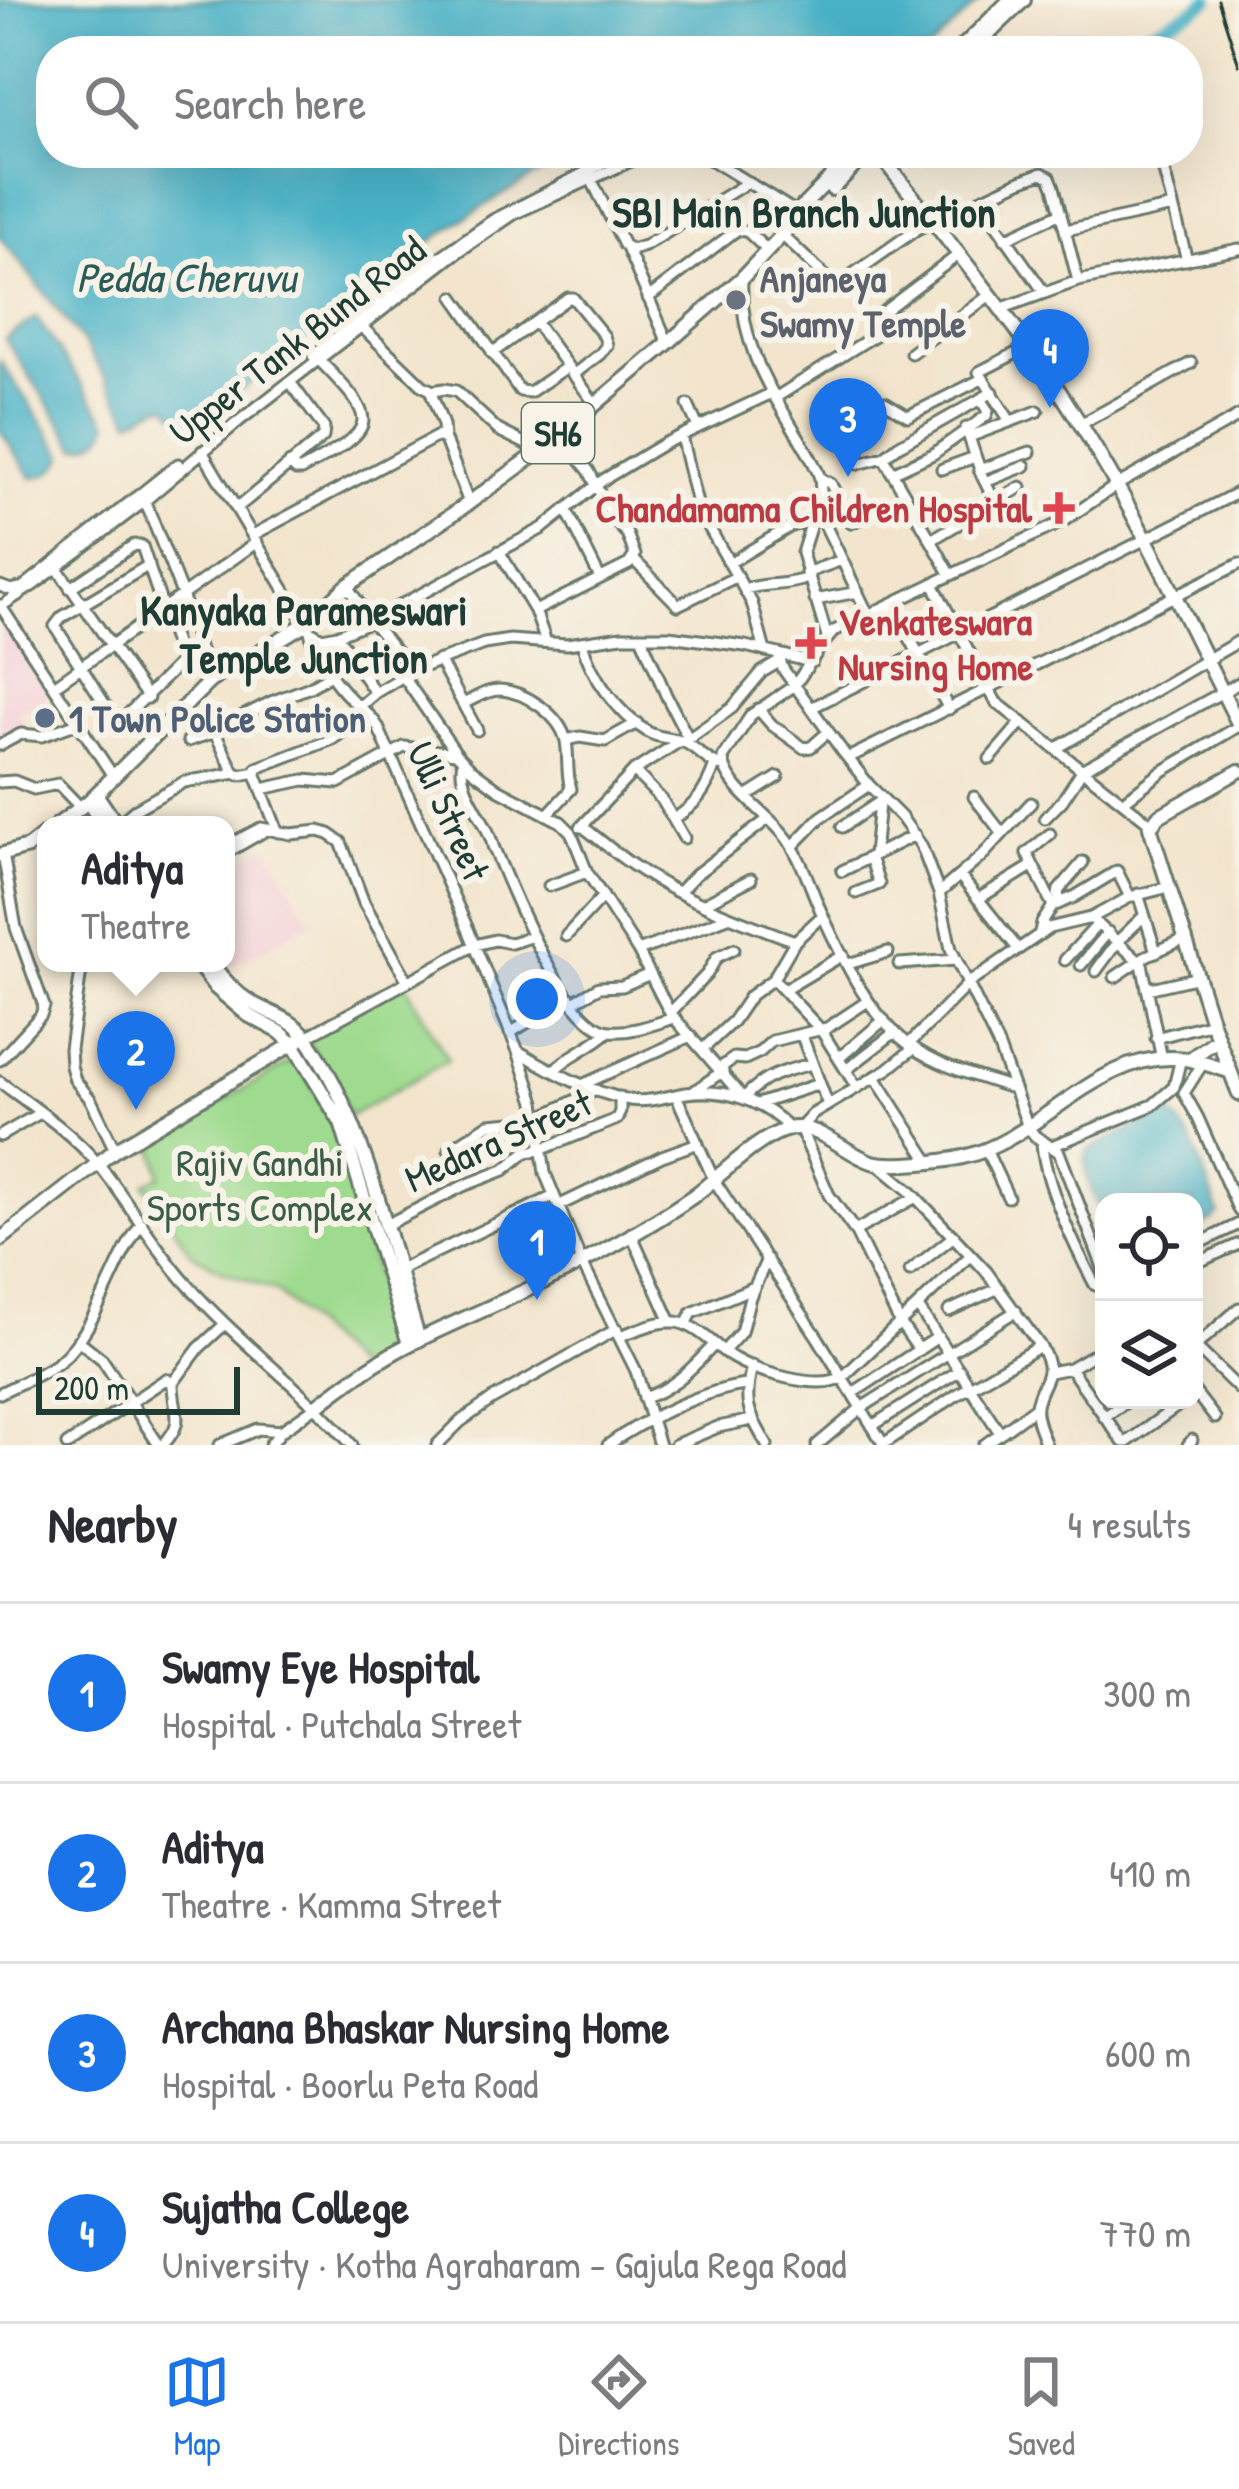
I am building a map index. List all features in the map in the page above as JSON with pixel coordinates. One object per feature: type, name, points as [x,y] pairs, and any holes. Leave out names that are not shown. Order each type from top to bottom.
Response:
[{"type":"main road","points":[[973,36],[1010,0]]},
{"type":"main road","points":[[987,36],[1024,0]]},
{"type":"main road","points":[[802,214],[842,168]]},
{"type":"main road","name":"SH6","points":[[307,628],[347,586],[540,451],[668,343],[742,278],[851,168]]},
{"type":"main road","points":[[890,168],[1028,346],[1081,424],[1146,538],[1239,725]]},
{"type":"main road","points":[[69,816],[210,681],[307,628]]},
{"type":"main road","points":[[1239,771],[1159,816],[1150,832],[1239,1094]]},
{"type":"main road","points":[[88,801],[106,816]]},
{"type":"main road","points":[[88,801],[97,816]]},
{"type":"main road","points":[[1,854],[37,840]]},
{"type":"main road","points":[[204,972],[248,1015],[299,1040]]},
{"type":"main road","points":[[219,972],[245,999],[292,1024],[345,1121],[384,1226],[414,1342]]},
{"type":"main road","points":[[1191,1060],[1218,1039]]},
{"type":"main road","points":[[0,1240],[115,1150],[299,1040]]},
{"type":"main road","points":[[317,1406],[414,1342],[538,1285],[680,1205],[724,1168],[794,1128],[810,1130],[874,1162],[949,1160],[986,1150],[1091,1084],[1140,1063],[1191,1060],[1233,1074]]},
{"type":"main road","points":[[345,1121],[414,1342]]},
{"type":"street","name":"Upper Tank Bund Road","points":[[0,586],[11,590],[23,586],[447,251],[508,211],[593,168]]},
{"type":"street","name":"Upper Tank Bund Road","points":[[0,606],[145,501],[455,254],[514,214],[616,168]]},
{"type":"street","points":[[725,168],[802,214]]},
{"type":"street","points":[[735,168],[802,214]]},
{"type":"street","points":[[1163,168],[1187,260]]},
{"type":"street","points":[[782,235],[839,284],[932,221],[1042,173],[1050,178],[1078,281]]},
{"type":"street","points":[[591,179],[628,248],[668,343]]},
{"type":"street","points":[[628,248],[646,246],[748,182]]},
{"type":"street","points":[[979,200],[1044,292]]},
{"type":"street","points":[[1066,230],[1173,207]]},
{"type":"street","points":[[1005,239],[1061,213]]},
{"type":"street","points":[[648,298],[739,229],[768,251]]},
{"type":"street","points":[[1000,309],[1078,281],[1239,249]]},
{"type":"street","points":[[874,318],[958,254]]},
{"type":"street","points":[[742,278],[741,305],[749,343],[820,478],[821,493],[802,553],[827,637]]},
{"type":"street","points":[[910,353],[990,296]]},
{"type":"street","points":[[454,297],[491,353],[523,393],[570,371],[607,345],[573,298],[568,298],[491,353]]},
{"type":"street","points":[[717,299],[741,305]]},
{"type":"street","points":[[536,322],[595,404]]},
{"type":"street","points":[[361,326],[430,390],[469,503]]},
{"type":"street","points":[[307,628],[322,638],[370,621],[544,528],[596,485],[680,436],[774,396],[877,334]]},
{"type":"street","points":[[1010,421],[979,372],[1028,346]]},
{"type":"street","points":[[290,464],[302,470],[343,448],[363,424],[356,398],[318,359]]},
{"type":"street","points":[[1081,424],[1191,362]]},
{"type":"street","points":[[885,402],[908,416],[982,379]]},
{"type":"street","points":[[237,508],[320,440],[325,430],[290,382]]},
{"type":"street","points":[[430,390],[456,392],[498,430],[540,451]]},
{"type":"street","points":[[858,464],[883,458],[993,392]]},
{"type":"street","points":[[892,473],[967,433],[988,415],[980,399]]},
{"type":"street","points":[[688,405],[698,428]]},
{"type":"street","points":[[967,433],[1038,411]]},
{"type":"street","points":[[674,819],[700,800],[741,727],[758,709],[796,685],[827,637],[1062,522],[1239,416]]},
{"type":"street","points":[[558,433],[630,539],[634,560]]},
{"type":"street","points":[[967,433],[995,502]]},
{"type":"street","points":[[54,686],[255,538],[435,436],[444,438]]},
{"type":"street","points":[[680,436],[698,508],[755,610],[765,651]]},
{"type":"street","name":"Ulli Street","points":[[202,451],[312,644],[332,674],[373,718],[391,753],[518,1051],[535,1102],[540,1150],[556,1201],[636,1371],[659,1445]]},
{"type":"street","points":[[979,470],[1030,452]]},
{"type":"street","points":[[942,469],[975,457]]},
{"type":"street","points":[[883,458],[951,575]]},
{"type":"street","points":[[985,482],[1025,466]]},
{"type":"street","points":[[820,478],[831,484],[851,523],[905,496]]},
{"type":"street","points":[[931,540],[1021,487]]},
{"type":"street","points":[[811,708],[1239,492]]},
{"type":"street","points":[[145,501],[210,681]]},
{"type":"street","points":[[816,506],[868,614]]},
{"type":"street","points":[[566,509],[600,578]]},
{"type":"street","points":[[730,562],[791,526],[811,521]]},
{"type":"street","points":[[70,587],[137,544],[142,546],[149,565],[182,662],[120,719],[111,713],[55,626],[82,604],[149,565]]},
{"type":"street","points":[[499,551],[535,611],[546,642]]},
{"type":"street","points":[[634,560],[678,605],[738,576]]},
{"type":"street","points":[[535,611],[634,560]]},
{"type":"street","points":[[745,589],[768,583],[786,586],[842,560]]},
{"type":"street","points":[[848,758],[1239,564]]},
{"type":"street","points":[[56,568],[148,698]]},
{"type":"street","points":[[933,584],[987,690],[1002,708],[1151,824]]},
{"type":"street","points":[[347,586],[398,651],[407,674],[459,757],[498,789],[561,822],[573,836],[587,872],[638,951],[672,1016],[743,1096],[794,1128],[919,1350]]},
{"type":"street","points":[[815,600],[858,592]]},
{"type":"street","points":[[891,604],[949,709]]},
{"type":"street","points":[[0,606],[113,776]]},
{"type":"street","points":[[337,635],[375,693]]},
{"type":"street","points":[[641,635],[684,740]]},
{"type":"street","points":[[256,772],[260,766],[333,739],[360,706],[407,674],[484,644],[510,640],[582,643],[641,635],[706,640],[812,662]]},
{"type":"street","points":[[1057,748],[1239,641]]},
{"type":"street","points":[[582,643],[599,682],[637,723],[654,735],[684,740],[719,766],[793,846],[845,960],[868,1001],[895,1032],[911,1046],[965,1072],[1012,1088]]},
{"type":"street","points":[[573,836],[634,771],[726,712],[779,658]]},
{"type":"street","points":[[779,658],[828,732],[881,801],[902,817],[927,857],[947,937],[998,1045],[1028,1127],[1059,1152],[1095,1246]]},
{"type":"street","points":[[439,660],[476,730]]},
{"type":"street","points":[[188,741],[332,674]]},
{"type":"street","points":[[1045,818],[1083,769],[1239,682]]},
{"type":"street","points":[[463,704],[493,691],[516,694],[537,704],[557,723],[566,740],[570,793],[548,814]]},
{"type":"street","points":[[758,709],[805,748],[828,732]]},
{"type":"street","points":[[990,759],[1022,722]]},
{"type":"street","points":[[0,745],[20,734],[42,736],[78,723]]},
{"type":"street","points":[[566,740],[602,741],[637,723]]},
{"type":"street","points":[[1124,801],[1239,725]]},
{"type":"street","points":[[218,731],[236,773]]},
{"type":"street","points":[[262,789],[304,780],[338,783],[409,747],[459,757]]},
{"type":"street","points":[[459,757],[462,779],[554,978],[596,1026],[631,1030],[672,1016],[714,961],[734,949]]},
{"type":"street","points":[[634,771],[662,800],[684,838]]},
{"type":"street","points":[[128,816],[184,782],[256,772]]},
{"type":"street","points":[[256,772],[273,830]]},
{"type":"street","points":[[746,797],[778,777]]},
{"type":"street","points":[[0,782],[14,781],[34,789],[58,784],[88,801]]},
{"type":"street","points":[[793,846],[820,818],[869,785]]},
{"type":"street","points":[[974,797],[1002,833]]},
{"type":"street","points":[[842,826],[881,801]]},
{"type":"street","points":[[856,893],[879,884],[872,856],[881,801]]},
{"type":"street","points":[[939,893],[982,856],[1031,803]]},
{"type":"street","points":[[679,892],[768,819]]},
{"type":"street","points":[[582,826],[632,865],[679,892],[728,917],[795,941]]},
{"type":"street","points":[[235,844],[256,830],[319,831],[341,842],[364,903],[406,980]]},
{"type":"street","points":[[1050,834],[1027,856],[1057,904]]},
{"type":"street","points":[[842,871],[915,835]]},
{"type":"street","points":[[0,1060],[43,1010],[16,928],[1,854]]},
{"type":"street","points":[[1057,904],[1059,890],[1083,862]]},
{"type":"street","points":[[978,899],[1032,866]]},
{"type":"street","points":[[1040,934],[1042,923],[1057,904],[1117,871],[1144,916],[1156,952]]},
{"type":"street","points":[[549,886],[587,872]]},
{"type":"street","points":[[960,876],[1018,949]]},
{"type":"street","points":[[703,904],[751,879]]},
{"type":"street","points":[[1065,960],[1094,921],[1134,896],[1169,887]]},
{"type":"street","points":[[566,936],[603,896]]},
{"type":"street","points":[[703,1049],[734,1021],[750,996],[773,979],[795,941],[823,915]]},
{"type":"street","points":[[1096,971],[1144,916]]},
{"type":"street","points":[[638,951],[728,917]]},
{"type":"street","points":[[794,1128],[875,1077],[969,983],[1060,924],[1094,921],[1139,960],[1162,1059]]},
{"type":"street","points":[[1082,965],[1108,932]]},
{"type":"street","points":[[299,1040],[475,945],[533,936]]},
{"type":"street","points":[[1115,977],[1186,938]]},
{"type":"street","points":[[784,991],[845,960],[887,952]]},
{"type":"street","points":[[899,964],[956,960]]},
{"type":"street","points":[[30,967],[37,964]]},
{"type":"street","points":[[81,972],[70,1066],[115,1150]]},
{"type":"street","points":[[510,1033],[599,987],[622,986],[650,974]]},
{"type":"street","points":[[1147,989],[1199,977]]},
{"type":"street","points":[[773,979],[821,1030],[857,1088]]},
{"type":"street","points":[[692,1092],[734,1058],[745,1059],[772,1041],[821,1030],[868,1001]]},
{"type":"street","points":[[839,1058],[884,1020]]},
{"type":"street","points":[[1156,1038],[1212,1023]]},
{"type":"street","points":[[553,1071],[609,1031]]},
{"type":"street","points":[[846,1070],[895,1032]]},
{"type":"street","points":[[584,1084],[691,1036]]},
{"type":"street","points":[[802,1036],[828,1106]]},
{"type":"street","points":[[518,1051],[596,1090],[632,1100],[692,1092],[743,1096],[781,1071],[812,1064]]},
{"type":"street","points":[[1047,1143],[1153,1105],[1174,1087],[1191,1060]]},
{"type":"street","points":[[1191,1060],[1184,1093],[1239,1211]]},
{"type":"street","points":[[875,1077],[930,1162]]},
{"type":"street","points":[[0,1082],[79,1144],[182,1280],[317,1406],[352,1445]]},
{"type":"street","points":[[758,1105],[819,1084]]},
{"type":"street","points":[[449,1150],[489,1124],[536,1120],[596,1090]]},
{"type":"street","points":[[676,1095],[714,1180],[883,1445],[1040,1346]]},
{"type":"street","name":"Medara Street","points":[[384,1226],[504,1170],[526,1152],[617,1119],[620,1096]]},
{"type":"street","points":[[0,1136],[40,1112]]},
{"type":"street","points":[[397,1271],[698,1143]]},
{"type":"street","points":[[1047,1143],[1046,1165],[1095,1285]]},
{"type":"street","points":[[986,1150],[1008,1197]]},
{"type":"street","points":[[874,1162],[954,1236],[999,1288],[1047,1358],[1050,1372],[1036,1407],[984,1445]]},
{"type":"street","points":[[908,1162],[913,1195]]},
{"type":"street","points":[[854,1231],[913,1195]]},
{"type":"street","points":[[0,1393],[61,1360],[78,1340],[142,1223]]},
{"type":"street","points":[[1203,1242],[1239,1224]]},
{"type":"street","points":[[631,1233],[671,1322]]},
{"type":"street","points":[[910,1271],[954,1236]]},
{"type":"street","points":[[1203,1260],[1239,1244]]},
{"type":"street","points":[[437,1445],[468,1415],[505,1391],[619,1333],[671,1322],[686,1325],[752,1366],[828,1383],[843,1377],[971,1256]]},
{"type":"street","points":[[644,1398],[677,1382],[741,1332],[767,1258]]},
{"type":"street","points":[[686,1325],[692,1313],[754,1287]]},
{"type":"street","points":[[949,1311],[999,1288]]},
{"type":"street","points":[[917,1307],[1000,1433]]},
{"type":"street","points":[[1203,1342],[1239,1308]]},
{"type":"street","points":[[817,1445],[861,1408],[1016,1312]]},
{"type":"street","points":[[78,1340],[102,1359],[161,1445],[178,1422],[173,1384],[225,1324]]},
{"type":"street","points":[[853,1393],[938,1337]]},
{"type":"street","points":[[1203,1356],[1239,1389]]},
{"type":"street","points":[[1050,1372],[1095,1357]]},
{"type":"street","points":[[752,1366],[746,1398],[767,1445]]},
{"type":"street","points":[[1070,1367],[1125,1443],[1164,1409]]},
{"type":"street","points":[[872,1426],[960,1370]]},
{"type":"street","points":[[67,1445],[166,1379],[173,1384]]},
{"type":"street","points":[[608,1445],[715,1391],[748,1385]]},
{"type":"street","points":[[270,1445],[281,1431],[317,1406]]},
{"type":"street","points":[[1203,1406],[1214,1418]]},
{"type":"street","points":[[1036,1407],[1046,1445]]},
{"type":"street","points":[[1104,1417],[1116,1409]]},
{"type":"street","points":[[675,1445],[718,1426],[752,1420]]},
{"type":"street","points":[[220,1445],[258,1429],[281,1431]]},
{"type":"street","points":[[452,1431],[459,1445]]},
{"type":"shaded area","points":[[0,613],[51,694],[19,713],[26,726],[0,742]]},
{"type":"shaded area","points":[[267,845],[311,922],[235,965],[235,863]]},
{"type":"green space","points":[[403,980],[448,1060],[350,1116],[305,1035]]},
{"type":"green space","name":"Rajiv Gandhi Sports Complex","points":[[297,1058],[343,1142],[394,1348],[357,1370],[276,1291],[222,1271],[191,1253],[145,1184],[161,1176],[153,1142]]},
{"type":"water","name":"Pedda Cheruvu","points":[[0,0],[981,0],[944,36],[36,36],[36,168],[552,168],[428,244],[194,427],[185,425],[167,405],[131,420],[83,342],[0,237]]},
{"type":"water","points":[[36,317],[109,424],[93,443],[77,447],[5,339]]},
{"type":"water","points":[[0,361],[64,455],[43,476],[32,478],[0,430]]},
{"type":"water","points":[[1170,1114],[1186,1131],[1219,1214],[1214,1219],[1203,1224],[1203,1193],[1095,1193],[1095,1198],[1086,1175],[1088,1150]]},
{"type":"waterway","points":[[1140,36],[1209,0]]},
{"type":"railway","points":[[1218,0],[1239,65]]},
{"type":"place","name":"Anjaneya Swamy Temple","points":[[736,300]]},
{"type":"place","name":"Sujatha College","points":[[1050,408]]},
{"type":"place","name":"Archana Bhaskar Nursing Home","points":[[848,477]]},
{"type":"place","name":"Chandamama Children Hospital","points":[[1059,508]]},
{"type":"place","name":"Venkateswara Nursing Home","points":[[811,643]]},
{"type":"place","name":"1 Town Police Station","points":[[45,718]]},
{"type":"place","name":"Aditya","points":[[136,1110]]},
{"type":"place","name":"Swamy Eye Hospital","points":[[537,1300]]},
{"type":"district","name":"SBI Main Branch Junction","points":[[804,212]]},
{"type":"district","name":"Kanyaka Parameswari Temple Junction","points":[[304,634]]}]
